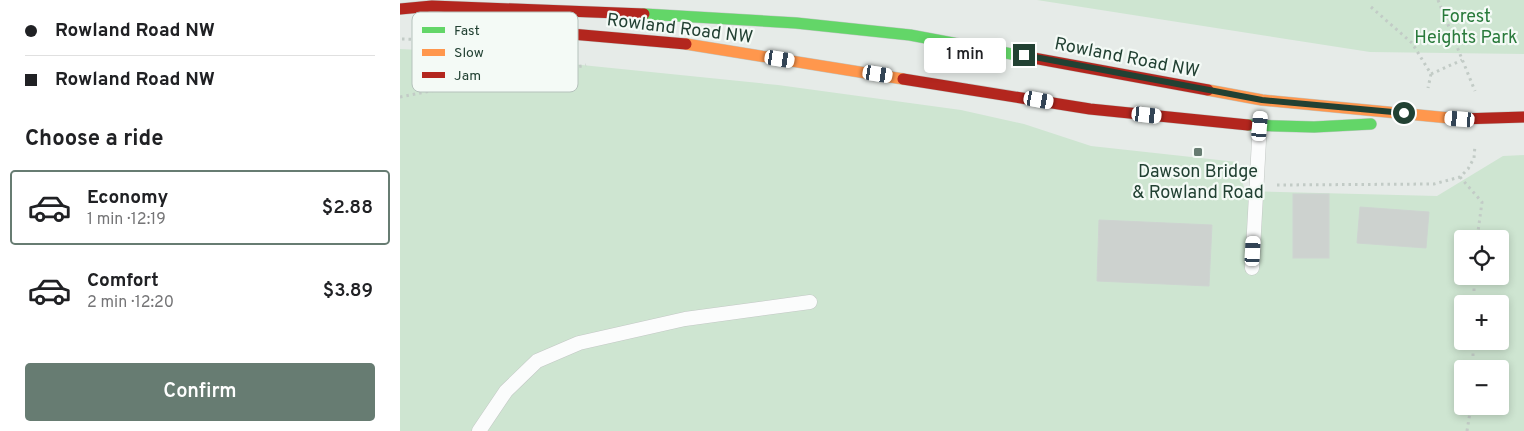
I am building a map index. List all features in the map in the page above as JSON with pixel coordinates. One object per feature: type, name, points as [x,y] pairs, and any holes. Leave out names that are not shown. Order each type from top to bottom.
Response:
[{"type":"main road","name":"Rowland Road NW","points":[[400,9],[432,6],[676,15],[796,23],[910,35],[1262,100],[1460,119]]},
{"type":"main road","name":"Rowland Road NW","points":[[578,35],[685,44],[1090,109],[1260,126],[1314,127],[1524,117]]},
{"type":"lane","points":[[1252,268],[1262,100]]},
{"type":"lane","points":[[479,431],[506,391],[537,361],[579,343],[685,320],[810,302]]},
{"type":"path","points":[[1372,7],[1412,43],[1431,74],[1463,60]]},
{"type":"path","points":[[578,67],[590,64]]},
{"type":"path","points":[[400,97],[426,92]]},
{"type":"path","points":[[1256,182],[1276,185],[1434,184],[1460,177],[1482,202],[1478,230]]},
{"type":"path","points":[[1467,431],[1470,415]]},
{"type":"green space","name":"Forest Heights Park","points":[[1037,0],[1524,0],[1524,54],[1370,52]]},
{"type":"green space","points":[[400,49],[412,50],[412,92],[578,92],[578,65],[778,85],[961,110],[1024,124],[1091,146],[1237,162],[1245,191],[1437,196],[1503,156],[1524,155],[1524,431],[400,431]]},
{"type":"building","points":[[1293,194],[1329,194],[1329,258],[1293,258]]},
{"type":"building","points":[[1360,207],[1429,212],[1426,248],[1357,243]]},
{"type":"building","points":[[1099,220],[1212,225],[1209,286],[1097,281]]},
{"type":"traffic: fast","points":[[644,14],[796,23],[910,35],[1017,55]]},
{"type":"traffic: fast","points":[[1248,125],[1314,127],[1371,124]]},
{"type":"traffic: slow","points":[[686,44],[903,79]]},
{"type":"traffic: slow","points":[[1208,90],[1262,100],[1460,119]]},
{"type":"traffic: jam","points":[[400,9],[432,6],[644,14]]},
{"type":"traffic: jam","points":[[578,35],[686,44]]},
{"type":"traffic: jam","points":[[1017,55],[1208,90]]},
{"type":"traffic: jam","points":[[903,79],[1090,109],[1248,125]]},
{"type":"traffic: jam","points":[[1460,119],[1524,117]]},
{"type":"place","name":"Dawson Bridge & Rowland Road","points":[[1198,152]]},
{"type":"route","points":[[1024,55],[1262,100],[1404,113]]}]
